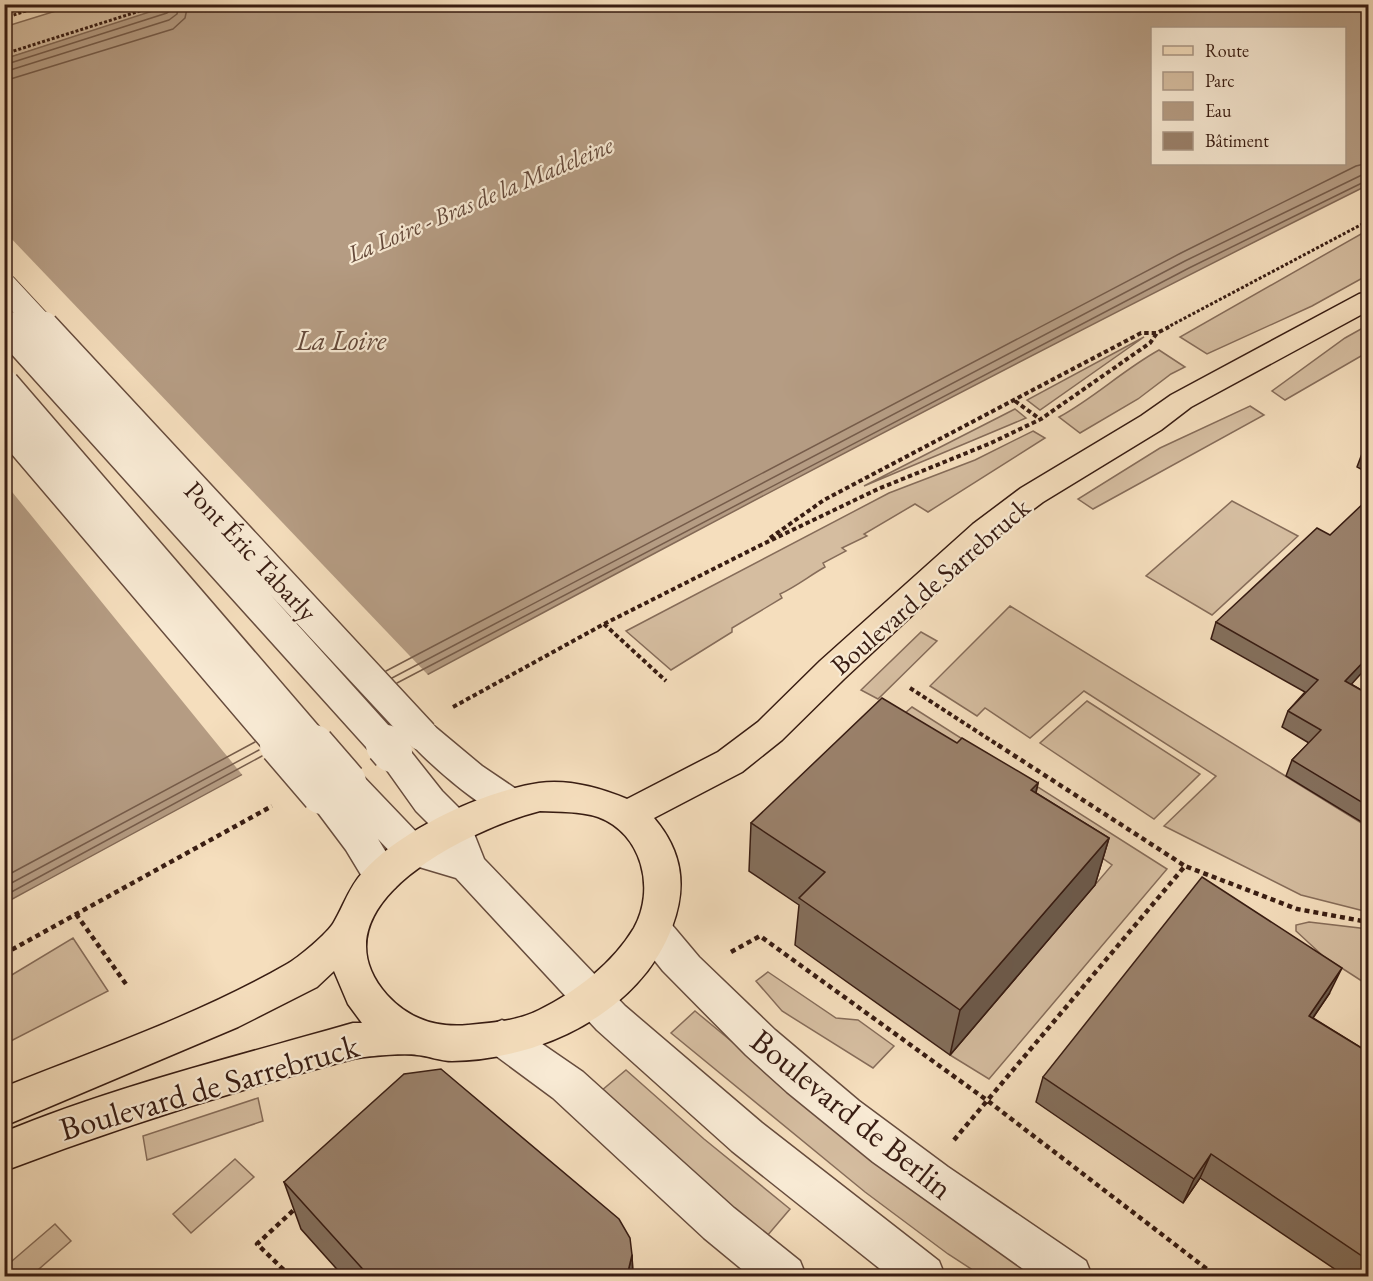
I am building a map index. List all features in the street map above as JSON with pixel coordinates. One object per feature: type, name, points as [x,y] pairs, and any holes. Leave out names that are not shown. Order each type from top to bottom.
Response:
[{"type":"main road","name":"Boulevard de Sarrebruck","points":[[628,815],[730,762],[770,731],[832,670],[984,531],[1032,495],[1151,423],[1181,401],[1368,300]]},
{"type":"main road","points":[[540,797],[570,797],[602,802],[628,815],[644,831],[664,872],[665,891],[653,930],[631,963],[592,997],[553,1021],[525,1034],[450,1043],[431,1042],[386,1021],[361,992],[350,964],[349,933],[363,902],[382,877],[412,851],[454,826],[509,803],[540,797]]},
{"type":"main road","name":"Boulevard de Sarrebruck","points":[[4,1107],[224,1015],[254,1000],[303,975],[349,933]]},
{"type":"main road","name":"Boulevard de Sarrebruck","points":[[4,1152],[42,1136],[199,1085],[353,1041],[417,1037]]},
{"type":"street","name":"Pont Éric Tabarly","points":[[4,285],[407,744],[469,777],[509,803]]},
{"type":"street","points":[[4,322],[407,744],[429,801],[454,826],[468,867],[611,1018],[747,1137],[923,1276]]},
{"type":"street","points":[[4,385],[334,788],[359,840],[382,877]]},
{"type":"street","points":[[4,421],[334,788],[412,851],[468,867]]},
{"type":"street","name":"Boulevard de Berlin","points":[[653,930],[668,951],[754,1038],[876,1140],[1070,1276]]},
{"type":"street","points":[[502,1038],[568,1084],[719,1223],[784,1276]]},
{"type":"path","points":[[4,18],[48,4]]},
{"type":"path","points":[[4,54],[162,4]]},
{"type":"path","points":[[654,599],[878,489],[991,443],[1041,419],[1150,343],[1157,333],[1368,221]]},
{"type":"path","points":[[759,546],[824,500],[1142,333],[1157,333]]},
{"type":"path","points":[[1014,400],[1041,419]]},
{"type":"path","points":[[604,624],[666,681]]},
{"type":"path","points":[[910,688],[1185,866],[1297,909],[1368,922]]},
{"type":"path","points":[[922,1172],[940,1156],[988,1101],[1185,866]]},
{"type":"path","points":[[76,914],[128,987]]},
{"type":"path","points":[[726,955],[760,936],[988,1101],[1216,1276]]},
{"type":"path","points":[[290,1276],[257,1244],[299,1205]]},
{"type":"green space","points":[[75,5],[174,5],[5,59],[4,27]]},
{"type":"green space","points":[[1368,230],[1368,275],[1312,306],[1207,354],[1180,337]]},
{"type":"green space","points":[[1368,325],[1368,352],[1285,400],[1272,391],[1345,338]]},
{"type":"green space","points":[[1144,337],[1040,410],[1027,400]]},
{"type":"green space","points":[[1159,350],[1185,367],[1171,374],[1138,399],[1080,433],[1059,417],[1133,366]]},
{"type":"green space","points":[[1250,406],[1264,415],[1093,509],[1078,499],[1160,448]]},
{"type":"green space","points":[[1015,409],[1026,418],[864,486]]},
{"type":"green space","points":[[1033,431],[1045,438],[928,512],[915,504],[864,534],[867,536],[842,548],[846,551],[823,563],[825,567],[780,594],[782,598],[732,628],[732,632],[671,670],[626,631],[889,493],[975,460]]},
{"type":"green space","points":[[1232,501],[1298,536],[1212,615],[1146,576]]},
{"type":"green space","points":[[1010,606],[1368,827],[1368,912],[1301,895],[1164,826],[1216,776],[1084,691],[1030,738],[985,708],[977,716],[930,686]]},
{"type":"green space","points":[[921,632],[937,641],[878,699],[861,690]]},
{"type":"green space","points":[[1087,701],[1200,774],[1154,819],[1040,743]]},
{"type":"green space","points":[[912,707],[1167,869],[989,1079],[950,1055],[1112,865],[971,765],[888,728]]},
{"type":"green space","points":[[1309,922],[1368,929],[1368,985],[1323,956],[1296,931],[1296,925]]},
{"type":"green space","points":[[73,938],[108,991],[5,1044],[5,979]]},
{"type":"green space","points":[[768,972],[836,1018],[858,1020],[894,1046],[873,1068],[782,1011],[756,981]]},
{"type":"green space","points":[[695,1011],[788,1088],[1036,1271],[1032,1276],[982,1276],[948,1254],[865,1192],[671,1033]]},
{"type":"green space","points":[[626,1070],[704,1139],[790,1209],[767,1236],[679,1163],[601,1091]]},
{"type":"green space","points":[[258,1098],[263,1121],[147,1160],[143,1136]]},
{"type":"green space","points":[[235,1159],[254,1177],[191,1233],[173,1214]]},
{"type":"green space","points":[[55,1224],[71,1241],[31,1276],[5,1276],[5,1267]]},
{"type":"water","name":"La Loire","points":[[174,4],[1368,5],[1368,185],[854,448],[5,903],[4,59]]},
{"type":"pier","points":[[5,232],[429,676],[244,777],[4,482]]},
{"type":"building","points":[[1368,499],[1368,657],[1345,681],[1368,694],[1368,806],[1292,760],[1321,730],[1288,711],[1318,680],[1216,622],[1317,528],[1330,535]]},
{"type":"building","points":[[882,698],[957,743],[962,738],[1038,783],[1031,790],[1109,838],[960,1010],[799,898],[825,872],[751,823]]},
{"type":"building","points":[[1202,877],[1342,968],[1309,1016],[1368,1052],[1368,1260],[1211,1154],[1194,1179],[1043,1077]]},
{"type":"building","points":[[441,1069],[619,1219],[630,1238],[632,1255],[627,1276],[369,1276],[284,1182],[404,1074]]},
{"type":"water label","name":"La Loire - Bras de la Madeleine","points":[[480,199]]}]
